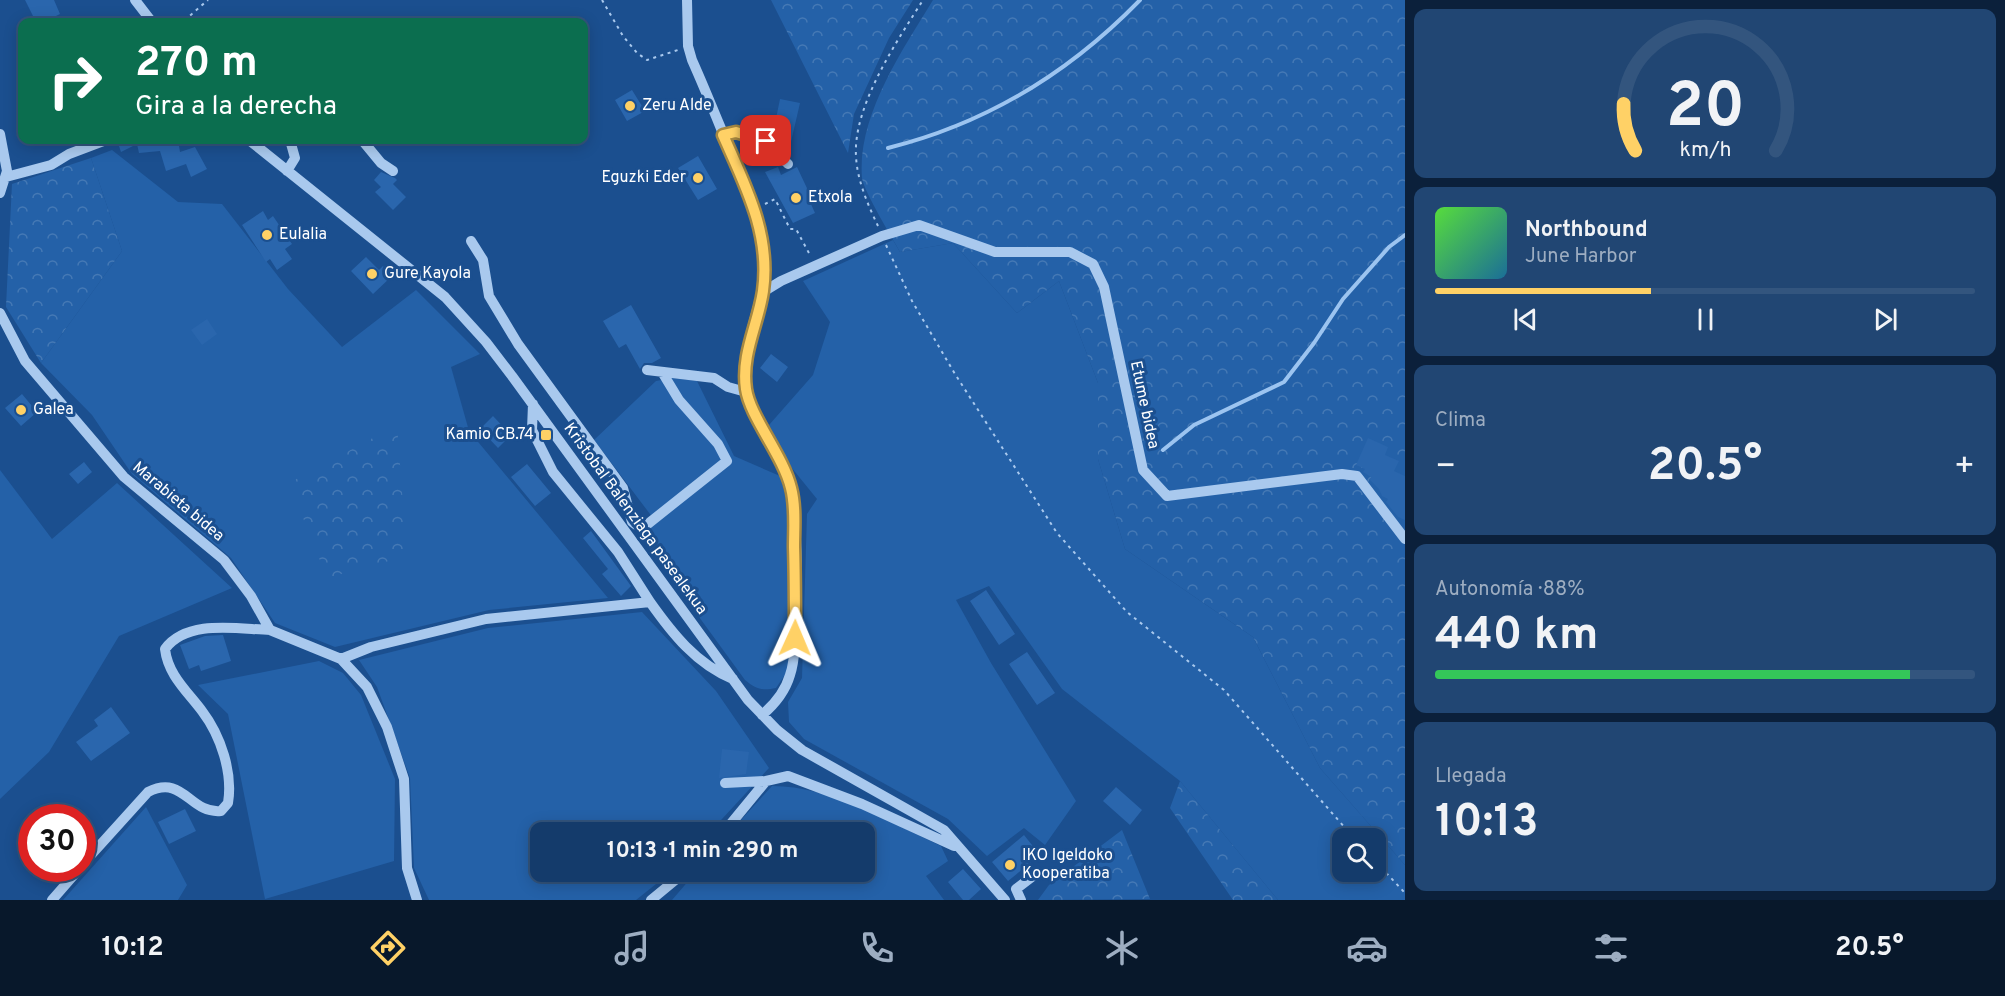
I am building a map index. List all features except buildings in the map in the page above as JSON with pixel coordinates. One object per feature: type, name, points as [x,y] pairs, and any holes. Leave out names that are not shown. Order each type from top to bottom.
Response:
[{"type":"street","points":[[135,0],[149,18]]},
{"type":"street","points":[[687,0],[688,46],[755,208],[765,263],[763,292],[744,362],[746,392],[783,466],[791,489],[794,514],[794,660],[785,688],[776,704],[762,715]]},
{"type":"street","points":[[723,135],[736,132],[766,141],[788,164]]},
{"type":"street","points":[[0,134],[8,171],[0,193]]},
{"type":"street","points":[[6,177],[51,165],[69,154],[95,144]]},
{"type":"street","name":"Kristobal Balenziaga pasealekua","points":[[254,144],[444,297],[486,342],[733,679],[762,715],[802,750],[944,830],[1001,898]]},
{"type":"street","points":[[288,171],[295,158],[291,144]]},
{"type":"street","points":[[365,144],[381,163],[388,165],[393,171]]},
{"type":"street","name":"Etume bidea","points":[[763,292],[814,266],[882,236],[919,225],[995,252],[1070,252],[1093,264],[1104,287],[1143,470],[1167,496],[1342,474],[1357,476],[1405,539]]},
{"type":"street","points":[[471,241],[483,260],[489,296],[518,344],[622,488],[632,522],[639,527],[644,527],[727,461],[718,444],[679,400],[662,372]]},
{"type":"street","name":"Marabieta bidea","points":[[0,313],[25,361],[123,477],[224,560],[251,596],[270,630]]},
{"type":"street","points":[[646,370],[714,378],[728,387],[746,392]]},
{"type":"street","points":[[533,404],[531,430],[553,472],[618,552],[666,625],[696,657],[711,669],[733,679]]},
{"type":"street","points":[[341,659],[371,647],[486,619],[650,602]]},
{"type":"street","points":[[96,850],[148,792],[159,786],[169,785],[212,812],[221,811],[228,803],[228,775],[214,729],[166,664],[165,649],[172,639],[185,632],[222,628],[270,630],[341,659],[367,687],[387,727],[404,778],[407,868],[417,900]]},
{"type":"street","points":[[725,783],[766,781],[779,776],[800,779],[960,849]]},
{"type":"street","points":[[732,822],[766,781]]},
{"type":"street","points":[[1021,900],[1016,889],[1033,876]]},
{"type":"street","points":[[52,900],[68,882]]},
{"type":"street","points":[[651,900],[673,882]]},
{"type":"path","points":[[187,18],[208,0]]},
{"type":"path","points":[[602,0],[623,36],[637,53],[648,60],[688,46]]},
{"type":"path","points":[[923,0],[880,70],[858,128],[856,155],[867,204],[912,301],[1058,533],[1127,612],[1224,690],[1345,828]]},
{"type":"path","points":[[755,208],[775,199],[790,229],[796,229],[814,266]]},
{"type":"path","points":[[1386,873],[1405,893]]},
{"type":"green space","points":[[771,0],[913,0],[889,38],[854,114],[848,153]]},
{"type":"green space","points":[[933,0],[1405,0],[1405,865],[1386,843],[1386,828],[1373,828],[1320,768],[1253,637],[1125,549],[1098,459],[1098,383],[1059,281],[1017,313],[953,243],[900,252],[864,185],[862,155],[874,108],[908,41]]},
{"type":"green space","points":[[780,99],[800,103],[791,142],[772,138]]},
{"type":"green space","points":[[112,150],[178,202],[222,204],[288,289],[342,347],[416,290],[480,354],[451,367],[469,431],[608,598],[489,610],[335,647],[275,623],[231,558],[132,474],[92,415],[41,363],[122,251],[91,158]]},
{"type":"green space","points":[[91,158],[122,251],[41,363],[6,307],[12,184]]},
{"type":"green space","points":[[893,240],[900,252],[953,243],[1017,313],[1059,281],[1098,383],[1098,459],[1125,549],[1253,637],[1320,768],[1373,828],[1332,828],[1332,882],[1386,882],[1386,843],[1405,865],[1405,900],[1278,900],[1180,781],[1062,689],[989,586],[956,600],[991,663],[1076,801],[1045,845],[1024,828],[987,856],[948,819],[804,739],[789,722],[788,702],[802,678],[807,514],[817,499],[791,467],[769,425],[813,375],[830,322],[803,281]]},
{"type":"green space","points":[[673,378],[697,381],[734,456],[780,476],[789,517],[791,588],[787,672],[776,688],[759,689],[745,680],[640,536],[656,522],[594,440],[656,381]]},
{"type":"green space","points":[[397,425],[407,556],[327,578],[289,483]]},
{"type":"green space","points":[[0,470],[52,539],[117,483],[232,588],[119,636],[49,752],[0,799]]},
{"type":"green space","points":[[642,612],[716,691],[769,768],[719,822],[530,822],[530,882],[658,882],[636,900],[429,900],[414,868],[410,778],[377,687],[359,660],[488,628]]},
{"type":"green space","points":[[319,661],[343,673],[361,695],[395,779],[394,861],[265,899],[228,714],[198,685]]},
{"type":"green space","points":[[1180,781],[1278,900],[1233,900],[1170,808]]},
{"type":"green space","points":[[772,786],[816,792],[838,799],[880,816],[941,846],[948,861],[926,876],[944,900],[672,900],[687,882],[875,882],[875,822],[739,822]]},
{"type":"green space","points":[[146,807],[187,885],[178,900],[63,900],[79,882],[96,882],[96,863]]},
{"type":"green space","points":[[1122,830],[1150,899],[1038,900],[1049,885]]},
{"type":"waterway","points":[[888,148],[958,125],[1024,92],[1085,50],[1140,0]]},
{"type":"waterway","points":[[1163,450],[1194,425],[1284,382],[1314,343],[1343,299],[1389,247],[1405,235]]},
{"type":"place","name":"Zeru Alde","points":[[630,106]]},
{"type":"place","name":"Eguzki Eder","points":[[698,178]]},
{"type":"place","name":"Etxola","points":[[796,198]]},
{"type":"place","name":"Eulalia","points":[[267,235]]},
{"type":"place","name":"Gure Kayola","points":[[372,274]]},
{"type":"place","name":"Galea","points":[[21,410]]},
{"type":"place","name":"Kamio CB.74","points":[[546,435]]},
{"type":"place","name":"IKO Igeldoko Kooperatiba","points":[[1010,865]]},
{"type":"route","points":[[766,141],[749,134],[736,132],[723,135],[755,208],[763,240],[765,263],[763,292],[744,362],[745,383],[749,399],[783,466],[791,489],[794,514],[795,638]]}]
